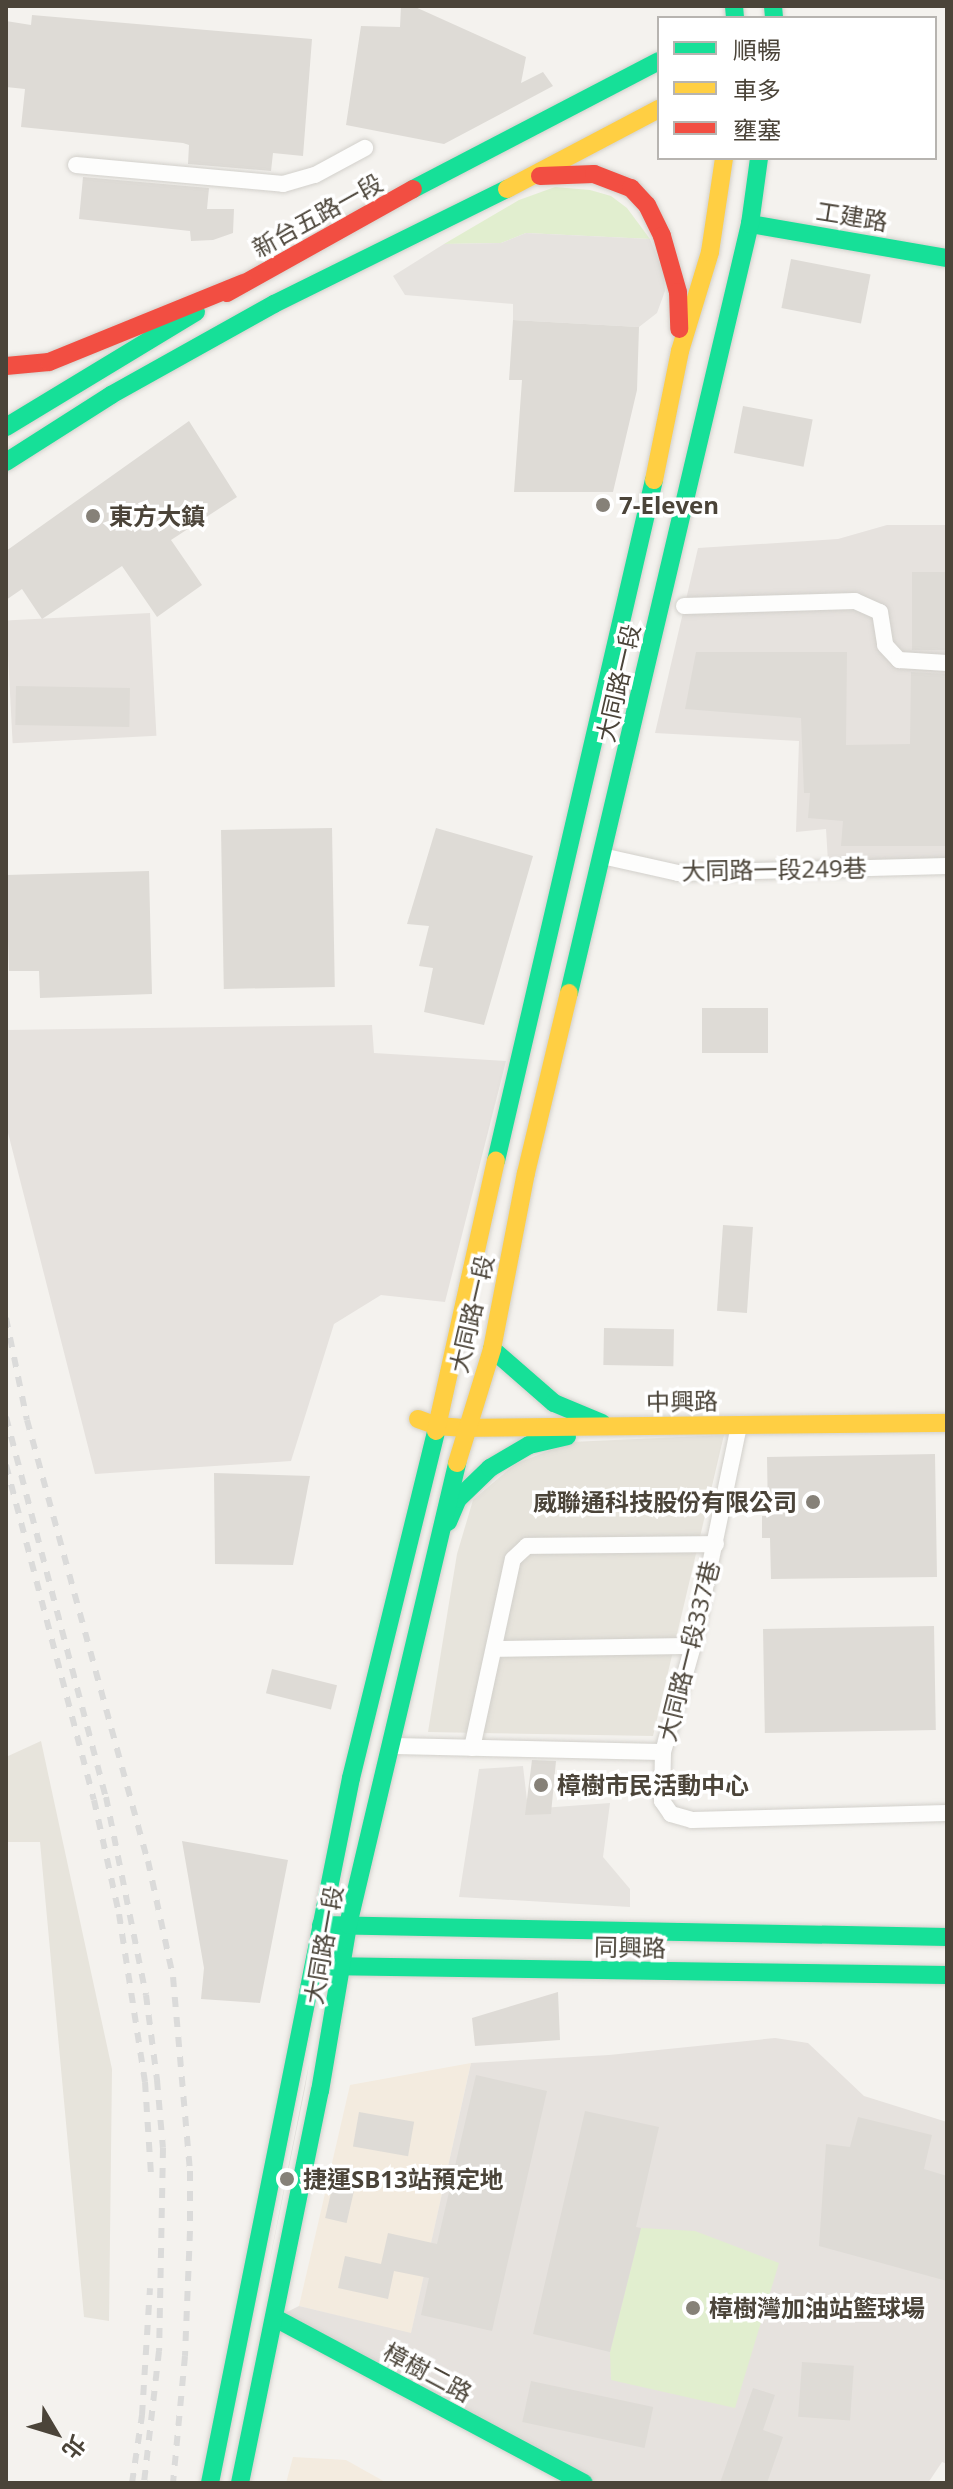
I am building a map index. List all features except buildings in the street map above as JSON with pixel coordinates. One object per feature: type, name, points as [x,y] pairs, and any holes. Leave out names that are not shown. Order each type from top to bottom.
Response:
[{"type":"main road","name":"新台五路一段","points":[[6,427],[244,283],[452,168],[657,62]]},
{"type":"main road","points":[[6,462],[111,395],[274,304],[533,176],[657,110]]},
{"type":"main road","name":"大同路一段","points":[[210,2483],[351,1778],[437,1426],[494,1166],[634,567],[680,351],[710,252],[724,160]]},
{"type":"main road","name":"大同路一段","points":[[240,2483],[343,1967],[348,1925],[465,1428],[492,1349],[526,1173],[750,224],[759,160]]},
{"type":"main road","points":[[533,176],[594,174],[631,188],[647,205],[662,236],[678,292],[680,351]]},
{"type":"main road","name":"工建路","points":[[750,224],[947,258]]},
{"type":"main road","points":[[6,366],[49,362],[244,283]]},
{"type":"main road","points":[[494,1166],[526,1173]]},
{"type":"main road","points":[[492,1349],[554,1403],[611,1426]]},
{"type":"main road","name":"中興路","points":[[418,1419],[437,1426],[465,1428],[947,1423]]},
{"type":"main road","points":[[438,1544],[458,1499],[490,1468],[529,1445],[611,1426]]},
{"type":"main road","name":"同興路","points":[[321,1925],[947,1937]]},
{"type":"main road","name":"同興路","points":[[313,1965],[947,1975]]},
{"type":"main road","name":"樟樹二路","points":[[275,2318],[584,2483]]},
{"type":"street","points":[[76,165],[283,184],[315,175],[365,148]]},
{"type":"street","points":[[634,567],[670,565]]},
{"type":"street","points":[[684,606],[855,601],[880,612],[885,645],[899,660],[947,663]]},
{"type":"street","name":"大同路一段249巷","points":[[602,856],[678,873],[947,866]]},
{"type":"street","name":"大同路一段337巷","points":[[392,1746],[663,1752],[693,1646],[739,1425]]},
{"type":"street","points":[[472,1748],[513,1559],[527,1546],[716,1544]]},
{"type":"street","points":[[495,1649],[693,1646]]},
{"type":"street","points":[[663,1752],[662,1801],[671,1814],[692,1820],[947,1813]]},
{"type":"street","name":"樟樹二路","points":[[247,2308],[275,2318]]},
{"type":"shaded area","points":[[526,233],[650,239],[664,273],[665,291],[657,313],[639,327],[513,320],[513,304],[405,295],[393,276],[444,244],[501,243]]},
{"type":"shaded area","points":[[887,525],[947,525],[947,860],[828,862],[826,829],[796,832],[799,741],[655,733],[698,548],[838,539]]},
{"type":"shaded area","points":[[150,613],[156,736],[13,743],[6,621]]},
{"type":"shaded area","points":[[372,1025],[374,1053],[506,1061],[445,1302],[381,1295],[334,1324],[291,1461],[95,1474],[6,1125],[6,1030]]},
{"type":"shaded area","points":[[724,1435],[653,1736],[428,1732],[457,1554],[473,1500],[515,1464],[571,1442]]},
{"type":"shaded area","points":[[41,1741],[112,2069],[109,2321],[84,2317],[40,1842],[6,1842],[6,1757]]},
{"type":"shaded area","points":[[523,1766],[528,1809],[610,1803],[603,1857],[630,1889],[630,1907],[459,1897],[479,1769]]},
{"type":"shaded area","points":[[775,2038],[808,2043],[864,2096],[947,2122],[947,2464],[942,2462],[928,2483],[584,2483],[275,2318],[299,2306],[411,2333],[471,2063],[609,2055]]},
{"type":"shaded area","points":[[471,2063],[411,2334],[299,2306],[350,2085]]},
{"type":"shaded area","points":[[293,2457],[346,2460],[387,2483],[286,2483]]},
{"type":"green space","points":[[555,187],[590,190],[611,196],[627,208],[650,239],[526,233],[501,243],[444,244],[519,200]]},
{"type":"green space","name":"樟樹灣加油站籃球場","points":[[641,2228],[695,2231],[779,2263],[735,2408],[611,2380],[610,2352]]},
{"type":"railway","points":[[6,1318],[27,1420],[148,1861],[173,1977],[190,2171],[185,2356],[173,2483]]},
{"type":"railway","points":[[6,1417],[106,1797],[146,1995],[163,2148],[159,2351],[144,2483]]},
{"type":"railway","points":[[6,1465],[94,1800],[119,1914],[145,2082],[151,2176]]},
{"type":"railway","points":[[132,2483],[142,2415],[150,2288]]},
{"type":"traffic: fast","points":[[734,6],[735,16]]},
{"type":"traffic: fast","points":[[773,6],[774,16]]},
{"type":"traffic: fast","points":[[413,189],[657,62]]},
{"type":"traffic: fast","points":[[569,993],[750,224],[759,160]]},
{"type":"traffic: fast","points":[[6,462],[111,395],[274,304],[507,189]]},
{"type":"traffic: fast","points":[[750,224],[947,258]]},
{"type":"traffic: fast","points":[[6,427],[196,312]]},
{"type":"traffic: fast","points":[[496,1161],[654,480]]},
{"type":"traffic: fast","points":[[492,1349],[554,1403],[602,1423]]},
{"type":"traffic: fast","points":[[210,2483],[351,1778],[436,1431]]},
{"type":"traffic: fast","points":[[448,1522],[458,1499],[490,1468],[529,1445],[567,1436]]},
{"type":"traffic: fast","points":[[240,2483],[320,2091],[348,1925],[457,1463]]},
{"type":"traffic: fast","points":[[321,1925],[947,1937]]},
{"type":"traffic: fast","points":[[322,1966],[947,1975]]},
{"type":"traffic: fast","points":[[275,2318],[584,2483]]},
{"type":"traffic: slow","points":[[507,189],[657,110]]},
{"type":"traffic: slow","points":[[654,480],[680,351],[710,252],[724,160]]},
{"type":"traffic: slow","points":[[457,1463],[492,1349],[526,1173],[569,993]]},
{"type":"traffic: slow","points":[[436,1431],[496,1161]]},
{"type":"traffic: slow","points":[[418,1419],[437,1426],[465,1428],[947,1423]]},
{"type":"traffic: jam","points":[[540,176],[594,174],[631,188],[647,205],[662,236],[678,292],[679,329]]},
{"type":"traffic: jam","points":[[227,293],[413,189]]},
{"type":"traffic: jam","points":[[6,366],[49,362],[244,283]]},
{"type":"place","name":"7-Eleven","points":[[603,505]]},
{"type":"place","name":"東方大鎮","points":[[93,516]]},
{"type":"place","name":"威聯通科技股份有限公司","points":[[813,1502]]},
{"type":"place","name":"樟樹市民活動中心","points":[[541,1785]]},
{"type":"place","name":"捷運SB13站預定地","points":[[287,2179]]},
{"type":"place","name":"樟樹灣加油站籃球場","points":[[693,2308]]}]
